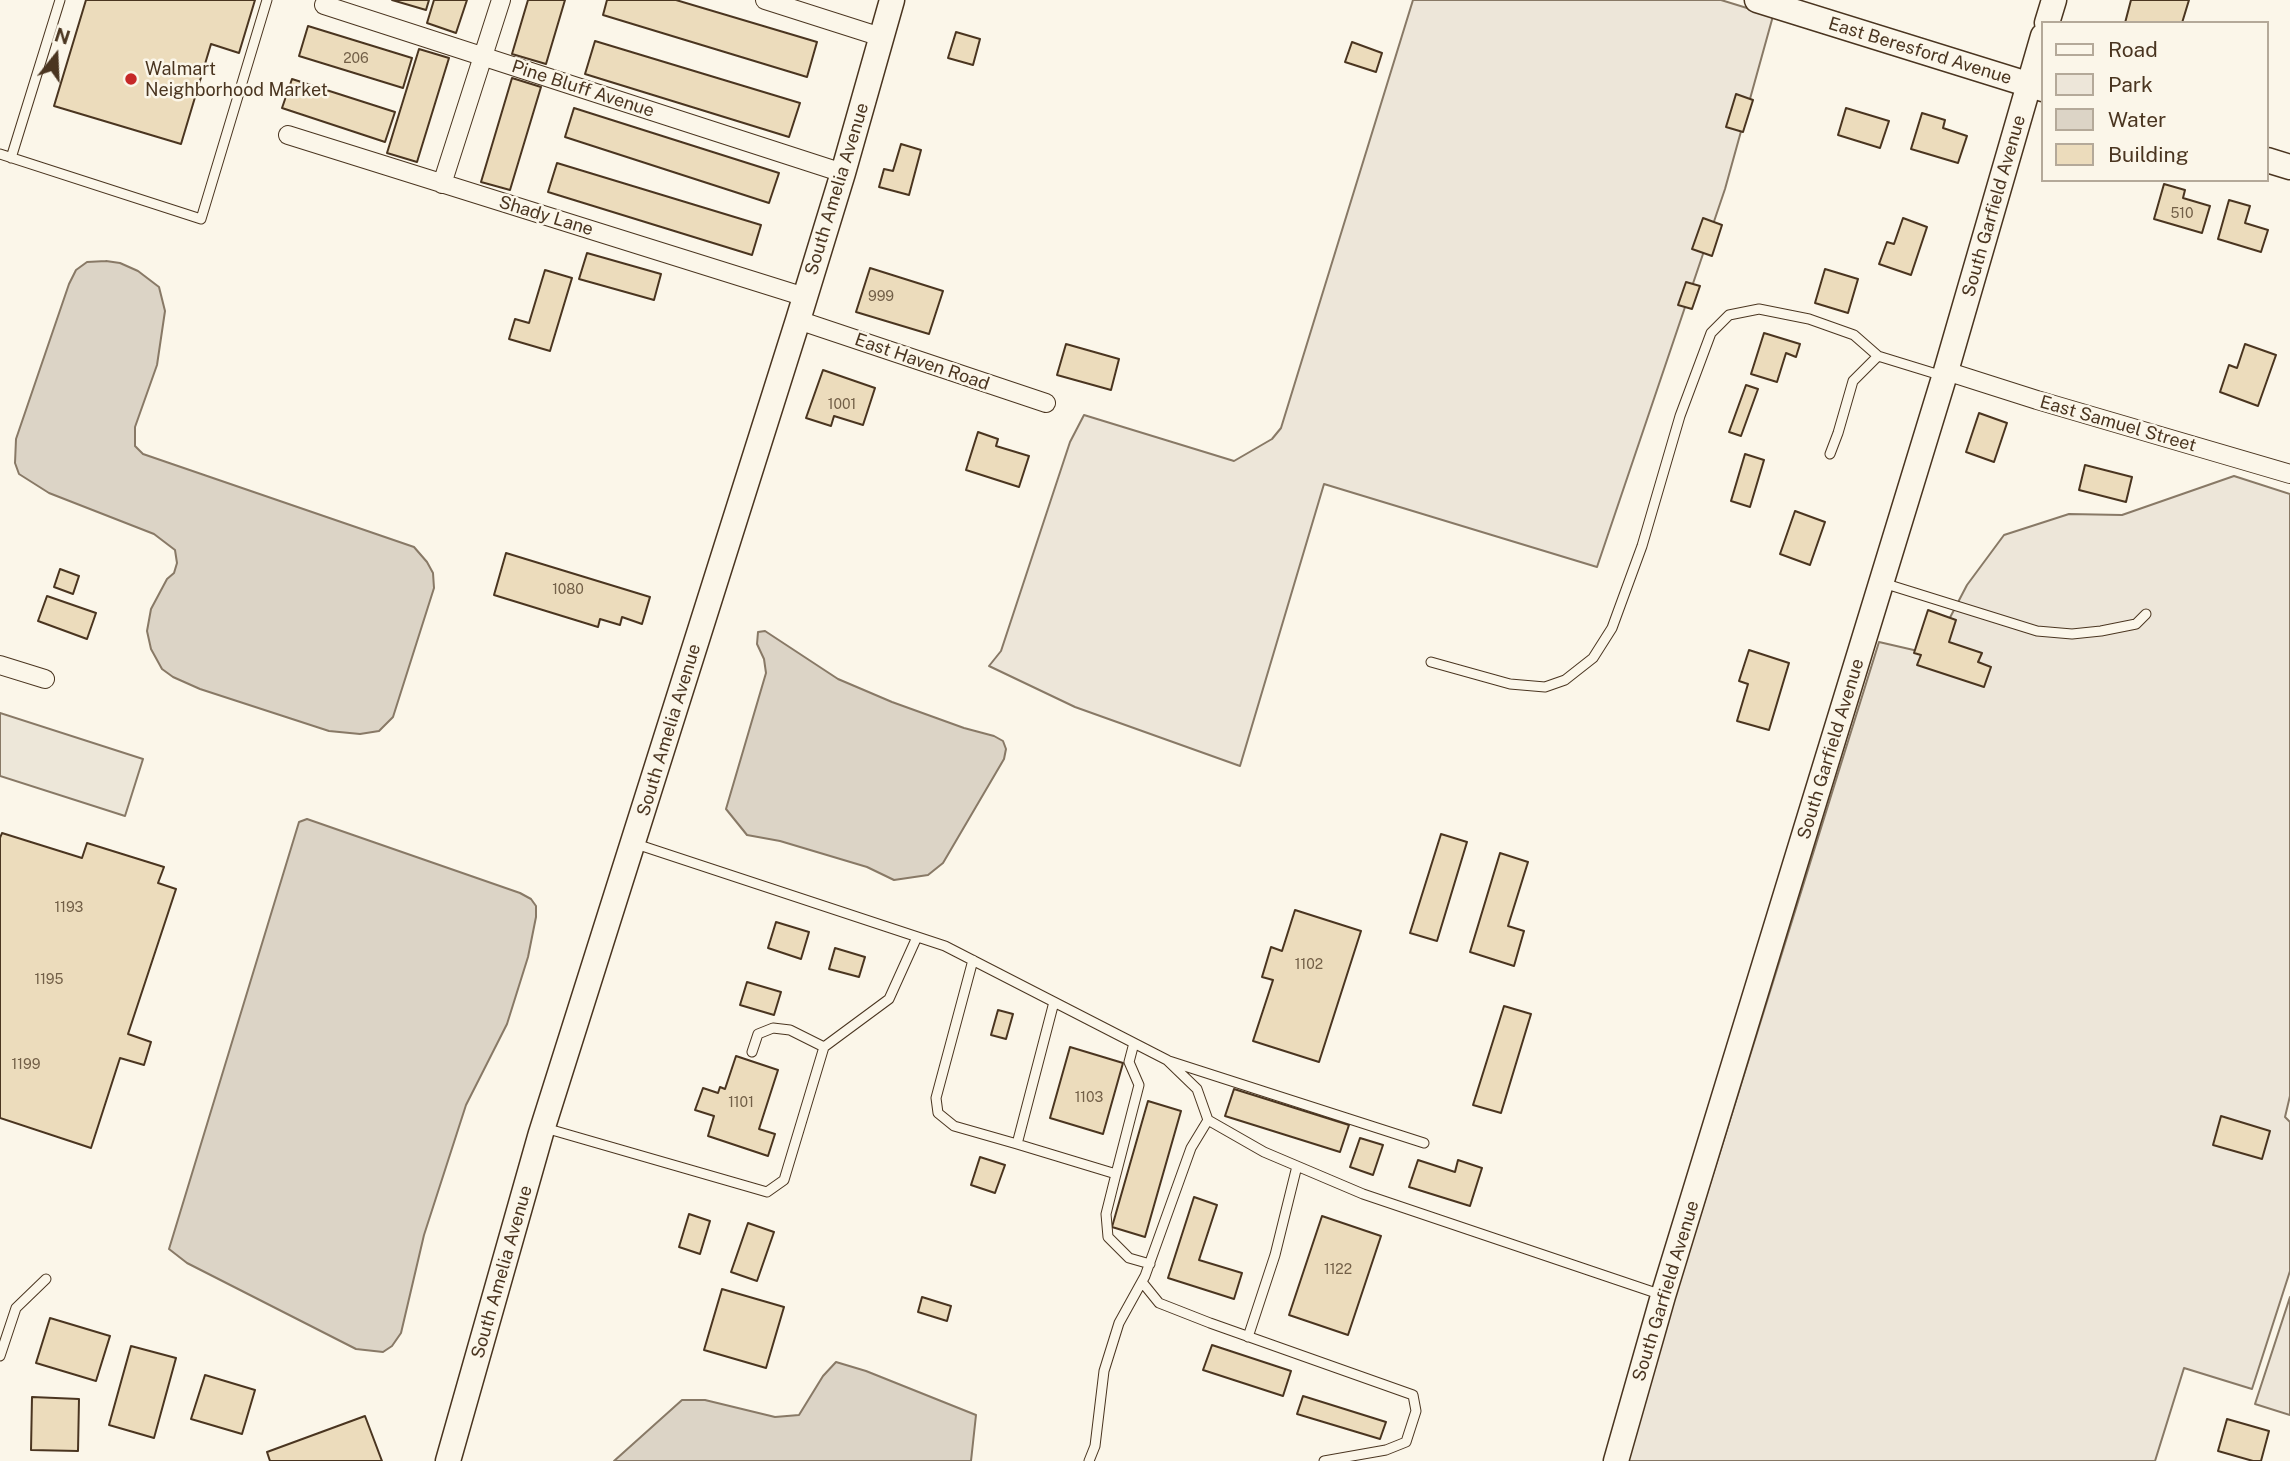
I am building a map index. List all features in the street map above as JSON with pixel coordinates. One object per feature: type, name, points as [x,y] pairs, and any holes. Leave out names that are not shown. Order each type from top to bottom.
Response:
[{"type":"street","points":[[442,184],[501,0]]},
{"type":"street","points":[[765,0],[881,37]]},
{"type":"street","name":"South Amelia Avenue","points":[[448,1461],[543,1128],[801,309],[892,0]]},
{"type":"street","name":"East Beresford Avenue","points":[[1757,0],[2036,87]]},
{"type":"street","points":[[2048,21],[2054,0]]},
{"type":"street","name":"Pine Bluff Avenue","points":[[324,5],[843,173]]},
{"type":"street","name":"South Garfield Avenue","points":[[1616,1461],[1663,1296],[1945,374],[2036,87],[2042,43]]},
{"type":"street","name":"Shady Lane","points":[[288,135],[442,184],[801,309]]},
{"type":"street","points":[[2269,161],[2290,167]]},
{"type":"street","name":"East Haven Road","points":[[801,309],[1046,404]]},
{"type":"street","name":"East Samuel Street","points":[[1945,374],[2290,474]]},
{"type":"street","points":[[0,665],[45,679]]},
{"type":"lane","points":[[11,158],[60,0]]},
{"type":"lane","points":[[0,154],[201,219],[267,0]]},
{"type":"lane","points":[[1431,662],[1510,684],[1545,687],[1565,680],[1593,658],[1612,628],[1642,546],[1681,416],[1711,333],[1729,315],[1759,309],[1809,319],[1854,335],[1878,356],[1945,374]]},
{"type":"lane","points":[[1830,453],[1853,381],[1878,356]]},
{"type":"lane","points":[[1882,583],[2037,631],[2072,634],[2101,631],[2136,624],[2146,614]]},
{"type":"lane","points":[[634,843],[945,946],[1167,1060],[1424,1143]]},
{"type":"lane","points":[[543,1128],[767,1192],[784,1180],[824,1047],[889,999],[917,937]]},
{"type":"lane","points":[[972,960],[936,1098],[939,1114],[954,1126],[1116,1174]]},
{"type":"lane","points":[[1017,1144],[1054,1002]]},
{"type":"lane","points":[[752,1052],[758,1034],[774,1028],[789,1030],[824,1047]]},
{"type":"lane","points":[[1134,1043],[1129,1062],[1139,1085],[1106,1214],[1108,1237],[1129,1258],[1150,1264]]},
{"type":"lane","points":[[1167,1060],[1197,1089],[1208,1120],[1264,1152],[1363,1194],[1663,1296]]},
{"type":"lane","points":[[1089,1461],[1096,1446],[1104,1371],[1119,1324],[1150,1264],[1191,1148],[1208,1120]]},
{"type":"lane","points":[[1248,1337],[1275,1255],[1297,1166]]},
{"type":"lane","points":[[0,1356],[16,1308],[46,1279]]},
{"type":"lane","points":[[1142,1282],[1159,1303],[1413,1395],[1416,1411],[1406,1442],[1386,1450],[1324,1461]]},
{"type":"green space","points":[[1413,0],[1721,0],[1773,16],[1725,189],[1597,567],[1324,484],[1240,766],[1075,707],[989,666],[1001,651],[1070,442],[1084,415],[1234,461],[1272,439],[1281,428]]},
{"type":"green space","points":[[2234,476],[2290,494],[2290,1096],[2285,1117],[2290,1122],[2290,1271],[2252,1389],[2184,1368],[2155,1461],[1626,1461],[1879,642],[1931,654],[1967,585],[2004,535],[2069,514],[2122,515]]},
{"type":"green space","points":[[2290,1297],[2290,1415],[2255,1404]]},
{"type":"shaded area","points":[[0,713],[143,759],[125,816],[0,776]]},
{"type":"water","points":[[87,262],[120,263],[138,271],[159,287],[165,311],[157,365],[135,427],[135,446],[143,454],[414,547],[427,562],[433,573],[434,588],[393,717],[379,731],[360,734],[329,731],[200,689],[173,677],[162,669],[151,649],[147,631],[151,609],[167,579],[174,573],[177,563],[175,550],[154,534],[49,493],[19,474],[15,463],[16,439],[69,284],[76,270]]},
{"type":"water","points":[[765,631],[838,679],[892,702],[1003,741],[1006,749],[1004,759],[943,863],[928,875],[894,880],[867,867],[780,841],[747,835],[726,809],[766,673],[764,659],[757,644],[758,632]]},
{"type":"water","points":[[307,819],[520,893],[531,899],[536,906],[528,957],[507,1024],[466,1105],[424,1235],[401,1333],[392,1346],[383,1352],[356,1349],[187,1263],[169,1249],[299,822]]},
{"type":"water","points":[[836,1362],[866,1371],[976,1415],[971,1461],[614,1461],[682,1400],[705,1400],[775,1417],[799,1415],[823,1376]]},
{"type":"building","name":"Walmart Neighborhood Market","points":[[86,0],[255,0],[239,53],[211,44],[181,144],[54,106]]},
{"type":"building","points":[[392,0],[429,0],[426,10]]},
{"type":"building","points":[[434,0],[467,0],[456,33],[427,23]]},
{"type":"building","points":[[528,0],[565,0],[546,64],[512,54]]},
{"type":"building","points":[[607,0],[676,0],[817,42],[807,77],[603,15]]},
{"type":"building","points":[[2131,0],[2189,0],[2183,21],[2126,21]]},
{"type":"building","points":[[308,26],[412,58],[403,88],[299,56]]},
{"type":"building","points":[[956,32],[980,39],[973,65],[948,58]]},
{"type":"building","points":[[595,41],[800,103],[789,137],[585,74]]},
{"type":"building","points":[[1352,42],[1382,53],[1376,72],[1345,62]]},
{"type":"building","points":[[419,49],[449,58],[417,162],[387,153]]},
{"type":"building","points":[[512,78],[541,87],[510,190],[481,182]]},
{"type":"building","points":[[292,79],[395,112],[385,142],[282,108]]},
{"type":"building","points":[[1736,94],[1753,100],[1743,132],[1726,127]]},
{"type":"building","points":[[574,108],[779,173],[769,203],[565,137]]},
{"type":"building","points":[[1846,108],[1889,121],[1880,148],[1838,135]]},
{"type":"building","points":[[1922,113],[1945,120],[1943,128],[1967,136],[1958,163],[1911,149]]},
{"type":"building","points":[[901,144],[921,150],[909,195],[879,187],[884,169],[893,171]]},
{"type":"building","points":[[557,163],[761,225],[752,255],[548,192]]},
{"type":"building","points":[[2164,184],[2185,190],[2183,198],[2210,206],[2202,233],[2154,219]]},
{"type":"building","points":[[2229,200],[2250,206],[2245,223],[2268,230],[2261,252],[2218,239]]},
{"type":"building","points":[[1703,218],[1722,225],[1712,256],[1692,249]]},
{"type":"building","points":[[1903,218],[1927,227],[1911,275],[1879,264],[1887,242],[1894,244]]},
{"type":"building","points":[[587,253],[661,274],[654,300],[579,279]]},
{"type":"building","points":[[870,268],[943,291],[929,334],[856,312]]},
{"type":"building","points":[[1825,269],[1858,279],[1848,313],[1815,303]]},
{"type":"building","points":[[545,270],[572,278],[550,351],[509,339],[515,319],[529,323]]},
{"type":"building","points":[[1686,282],[1700,286],[1692,309],[1678,305]]},
{"type":"building","points":[[1764,333],[1800,344],[1796,357],[1786,353],[1777,382],[1751,374]]},
{"type":"building","points":[[1066,344],[1119,359],[1111,390],[1057,375]]},
{"type":"building","points":[[2245,344],[2276,355],[2258,406],[2220,392],[2229,365],[2237,368]]},
{"type":"building","points":[[823,370],[875,388],[863,425],[834,416],[831,426],[806,418]]},
{"type":"building","points":[[1746,385],[1758,389],[1741,436],[1729,432]]},
{"type":"building","points":[[1979,413],[2007,423],[1994,462],[1966,452]]},
{"type":"building","points":[[978,432],[998,439],[996,446],[1029,456],[1019,487],[966,470]]},
{"type":"building","points":[[1745,454],[1764,460],[1750,507],[1731,501]]},
{"type":"building","points":[[2085,465],[2132,477],[2126,502],[2079,490]]},
{"type":"building","points":[[1795,511],[1825,522],[1810,565],[1780,554]]},
{"type":"building","points":[[506,553],[650,597],[642,624],[622,617],[620,625],[600,619],[598,627],[494,595]]},
{"type":"building","points":[[60,569],[79,576],[73,594],[54,587]]},
{"type":"building","points":[[47,596],[96,613],[87,639],[38,621]]},
{"type":"building","points":[[1928,610],[1956,620],[1949,642],[1982,653],[1978,662],[1991,667],[1984,687],[1917,665],[1921,655],[1914,653]]},
{"type":"building","points":[[1749,650],[1789,663],[1769,730],[1737,721],[1748,684],[1739,681]]},
{"type":"building","points":[[2,833],[82,858],[87,843],[164,867],[158,883],[176,889],[128,1034],[151,1042],[144,1065],[120,1058],[91,1148],[0,1118]]},
{"type":"building","points":[[1441,834],[1467,842],[1437,941],[1410,933]]},
{"type":"building","points":[[1500,853],[1528,862],[1508,926],[1524,931],[1514,966],[1470,952]]},
{"type":"building","points":[[1295,910],[1361,931],[1319,1062],[1253,1041],[1273,980],[1262,977],[1271,947],[1282,951]]},
{"type":"building","points":[[776,922],[809,932],[801,959],[768,948]]},
{"type":"building","points":[[835,948],[865,957],[859,977],[829,969]]},
{"type":"building","points":[[747,982],[781,992],[774,1015],[740,1005]]},
{"type":"building","points":[[1504,1006],[1531,1014],[1501,1113],[1473,1105]]},
{"type":"building","points":[[998,1010],[1013,1014],[1006,1039],[991,1035]]},
{"type":"building","points":[[1070,1047],[1123,1063],[1103,1134],[1050,1118]]},
{"type":"building","points":[[736,1056],[778,1070],[759,1129],[775,1134],[768,1156],[708,1136],[714,1116],[695,1110],[703,1088],[718,1093],[720,1087],[725,1089]]},
{"type":"building","points":[[1234,1089],[1349,1125],[1340,1152],[1225,1116]]},
{"type":"building","points":[[1148,1101],[1181,1111],[1145,1237],[1112,1227]]},
{"type":"building","points":[[2221,1116],[2270,1131],[2262,1159],[2213,1145]]},
{"type":"building","points":[[1360,1138],[1383,1145],[1373,1175],[1350,1167]]},
{"type":"building","points":[[980,1157],[1005,1165],[995,1193],[971,1185]]},
{"type":"building","points":[[1418,1160],[1455,1172],[1458,1160],[1482,1168],[1470,1206],[1409,1187]]},
{"type":"building","points":[[1194,1197],[1217,1205],[1199,1260],[1242,1273],[1234,1299],[1168,1278]]},
{"type":"building","points":[[689,1214],[710,1221],[700,1254],[679,1247]]},
{"type":"building","points":[[1322,1216],[1381,1236],[1348,1335],[1289,1315]]},
{"type":"building","points":[[748,1223],[774,1232],[757,1281],[731,1272]]},
{"type":"building","points":[[722,1289],[784,1307],[766,1368],[704,1350]]},
{"type":"building","points":[[922,1297],[951,1306],[947,1321],[918,1312]]},
{"type":"building","points":[[50,1318],[110,1336],[96,1381],[36,1363]]},
{"type":"building","points":[[1212,1345],[1291,1371],[1283,1396],[1203,1370]]},
{"type":"building","points":[[131,1346],[176,1358],[154,1438],[109,1425]]},
{"type":"building","points":[[205,1375],[255,1390],[242,1434],[191,1419]]},
{"type":"building","points":[[1303,1396],[1386,1422],[1380,1439],[1297,1414]]},
{"type":"building","points":[[32,1397],[79,1399],[78,1451],[31,1450]]},
{"type":"building","points":[[365,1416],[382,1461],[270,1461],[267,1452]]},
{"type":"building","points":[[2227,1419],[2269,1431],[2261,1461],[2218,1451]]},
{"type":"place","name":"Walmart Neighborhood Market","points":[[131,79]]}]
